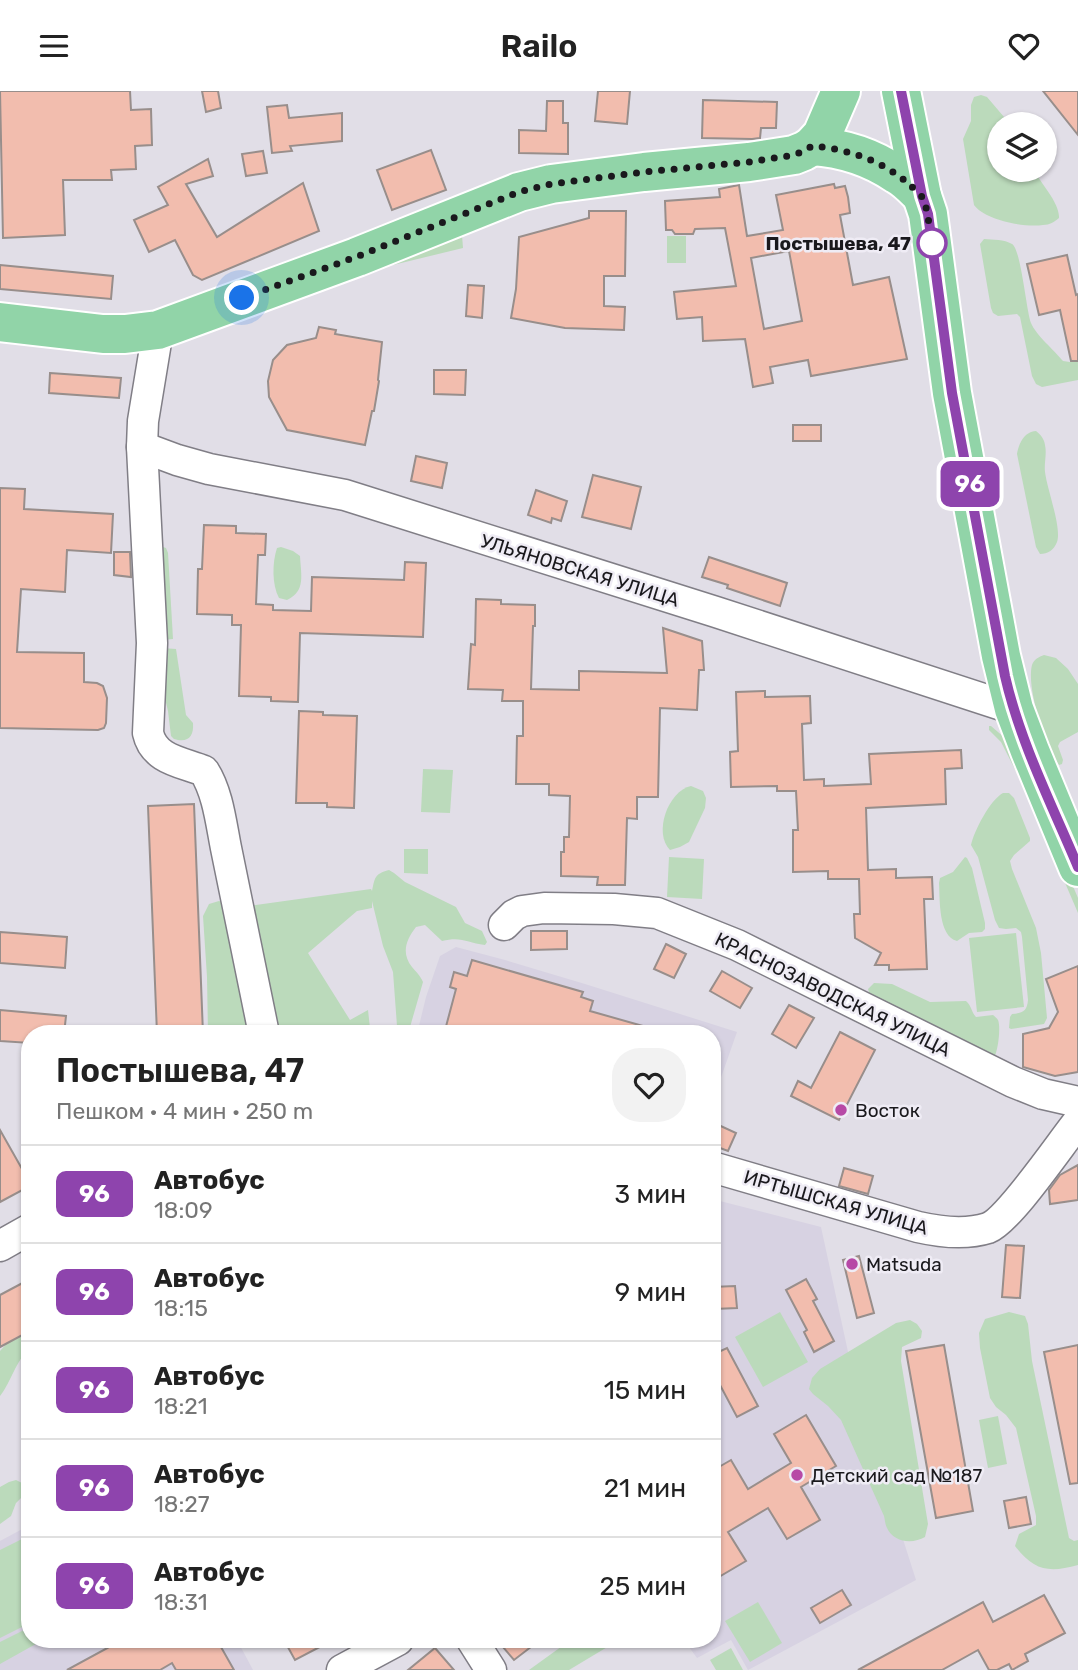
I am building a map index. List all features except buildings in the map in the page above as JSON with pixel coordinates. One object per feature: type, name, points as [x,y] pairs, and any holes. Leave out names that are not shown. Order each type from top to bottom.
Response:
[{"type":"main road","points":[[0,322],[103,334],[158,330],[356,257],[519,192],[551,184],[794,155],[812,146],[822,135],[841,91]]},
{"type":"main road","points":[[901,91],[928,214],[952,393],[1001,656],[1014,709],[1078,867]]},
{"type":"main road","points":[[812,146],[835,148],[877,163],[899,175],[922,196]]},
{"type":"street","points":[[158,330],[142,447],[152,643],[150,740],[159,753],[204,771],[209,778],[231,870],[262,1025]]},
{"type":"street","name":"УЛЬЯНОВСКАЯ УЛИЦА","points":[[142,447],[209,469],[345,495],[1014,709]]},
{"type":"street","name":"КРАСНОЗАВОДСКАЯ УЛИЦА","points":[[504,925],[522,911],[544,908],[657,913],[737,944],[1013,1082],[1043,1094],[1078,1102]]},
{"type":"street","name":"ИРТЫШСКАЯ УЛИЦА","points":[[721,1170],[918,1227],[940,1231],[977,1230],[990,1227],[999,1221],[1078,1122]]},
{"type":"street","points":[[0,1246],[21,1234]]},
{"type":"street","points":[[342,1670],[383,1648]]},
{"type":"street","points":[[477,1648],[491,1670]]},
{"type":"shaded area","points":[[456,947],[715,1025],[419,1025],[440,956]]},
{"type":"shaded area","points":[[721,1027],[737,1032],[721,1077]]},
{"type":"shaded area","name":"Детский сад №187","points":[[721,1201],[821,1227],[858,1398],[916,1580],[748,1670],[731,1640],[721,1645]]},
{"type":"shaded area","points":[[21,1530],[21,1648],[241,1648],[253,1670],[0,1670],[0,1541]]},
{"type":"shaded area","name":"Детский сад №187","points":[[690,1648],[716,1648],[697,1658]]},
{"type":"green space","points":[[974,97],[987,97],[1000,112],[987,112],[987,182],[1042,182],[1058,212],[1059,218],[1054,222],[1035,226],[1016,224],[987,215],[974,205],[963,139],[971,121]]},
{"type":"green space","points":[[462,235],[463,248],[393,265],[391,260]]},
{"type":"green space","points":[[667,236],[686,236],[686,263],[667,263]]},
{"type":"green space","points":[[984,239],[1006,241],[1015,248],[1033,328],[1063,361],[1078,361],[1078,380],[1042,387],[1036,384],[1020,317],[1017,314],[998,316],[991,308],[980,244]]},
{"type":"green space","points":[[1036,431],[1045,445],[1045,472],[1058,536],[1052,549],[1040,554],[1036,547],[1017,454],[1023,439],[1028,433]]},
{"type":"green space","points":[[281,547],[300,556],[300,587],[287,600],[279,598],[274,580],[275,554],[277,548]]},
{"type":"green space","points":[[161,548],[168,553],[173,639],[163,640]]},
{"type":"green space","points":[[162,648],[176,649],[186,715],[193,723],[191,735],[186,739],[174,739],[171,736],[162,686]]},
{"type":"green space","points":[[1044,655],[1056,658],[1078,684],[1078,732],[1060,742],[1058,746],[1063,760],[1059,765],[1043,731],[1032,688],[1032,665]]},
{"type":"green space","points":[[989,726],[1005,738],[1029,783],[1078,898],[1078,913],[1023,785],[1001,742],[989,730]]},
{"type":"green space","points":[[423,769],[453,770],[450,813],[421,812]]},
{"type":"green space","points":[[691,786],[703,791],[706,798],[705,808],[689,842],[670,850],[663,834],[666,813],[676,796]]},
{"type":"green space","points":[[1003,793],[1009,793],[1014,798],[1030,838],[1010,861],[1036,928],[1047,1018],[1044,1024],[1011,1029],[1010,1017],[1024,1011],[1028,1000],[1021,932],[1016,928],[999,928],[978,857],[971,845],[983,816]]},
{"type":"green space","points":[[404,849],[428,849],[428,874],[404,873]]},
{"type":"green space","points":[[669,857],[704,859],[702,899],[667,897]]},
{"type":"green space","points":[[965,857],[972,868],[985,929],[982,932],[969,933],[957,941],[951,938],[943,925],[939,883],[940,878],[953,872]]},
{"type":"green space","points":[[389,870],[405,882],[456,907],[465,923],[482,931],[487,942],[485,945],[460,940],[442,941],[425,925],[416,927],[407,942],[406,952],[409,962],[423,982],[411,1025],[397,1025],[393,972],[383,946],[372,901],[372,908],[357,911],[308,953],[350,1020],[368,1010],[370,1025],[277,1025],[249,906],[371,889],[372,891],[380,873]]},
{"type":"green space","points":[[223,902],[251,1025],[208,1025],[203,916],[209,904]]},
{"type":"green space","points":[[1016,933],[1024,1007],[977,1012],[969,938]]},
{"type":"green space","points":[[874,983],[892,984],[930,1002],[966,1001],[976,1017],[993,1015],[998,1020],[999,1028],[994,1058],[870,996],[868,989]]},
{"type":"green space","points":[[780,1312],[808,1362],[763,1387],[735,1337]]},
{"type":"green space","points":[[1009,1312],[1025,1316],[1028,1324],[1032,1361],[1069,1538],[1078,1540],[1078,1565],[1059,1569],[1043,1568],[1029,1561],[1015,1546],[1019,1534],[1036,1525],[1036,1516],[1016,1428],[990,1398],[979,1333],[985,1319]]},
{"type":"green space","points":[[910,1320],[922,1331],[921,1338],[902,1347],[901,1361],[928,1524],[925,1537],[904,1541],[894,1537],[886,1527],[884,1516],[841,1420],[809,1389],[812,1378],[820,1369],[896,1323]]},
{"type":"green space","points":[[21,1335],[21,1359],[0,1396],[0,1351],[9,1341]]},
{"type":"green space","points":[[998,1416],[1007,1464],[988,1468],[979,1420]]},
{"type":"green space","points":[[16,1480],[21,1482],[21,1498],[11,1516],[0,1524],[0,1487]]},
{"type":"green space","points":[[21,1540],[21,1628],[0,1638],[0,1550]]},
{"type":"green space","points":[[758,1602],[782,1643],[750,1662],[725,1621]]},
{"type":"green space","points":[[21,1632],[21,1648],[29,1648],[0,1664],[0,1642]]},
{"type":"green space","points":[[559,1648],[606,1648],[569,1670],[529,1670]]},
{"type":"green space","points":[[731,1648],[743,1670],[716,1670],[710,1660]]},
{"type":"bus line","name":"96","points":[[901,91],[928,214],[952,393],[1005,676],[1030,751],[1078,867]]},
{"type":"place","name":"Постышева, 47","points":[[932,243]]},
{"type":"place","name":"Восток","points":[[841,1110]]},
{"type":"place","name":"Matsuda","points":[[852,1264]]},
{"type":"place","name":"Детский сад №187","points":[[797,1475]]},
{"type":"route","points":[[242,298],[356,257],[519,192],[551,184],[794,155],[812,146],[835,148],[856,154],[899,175],[922,196],[928,214],[932,243]]}]
